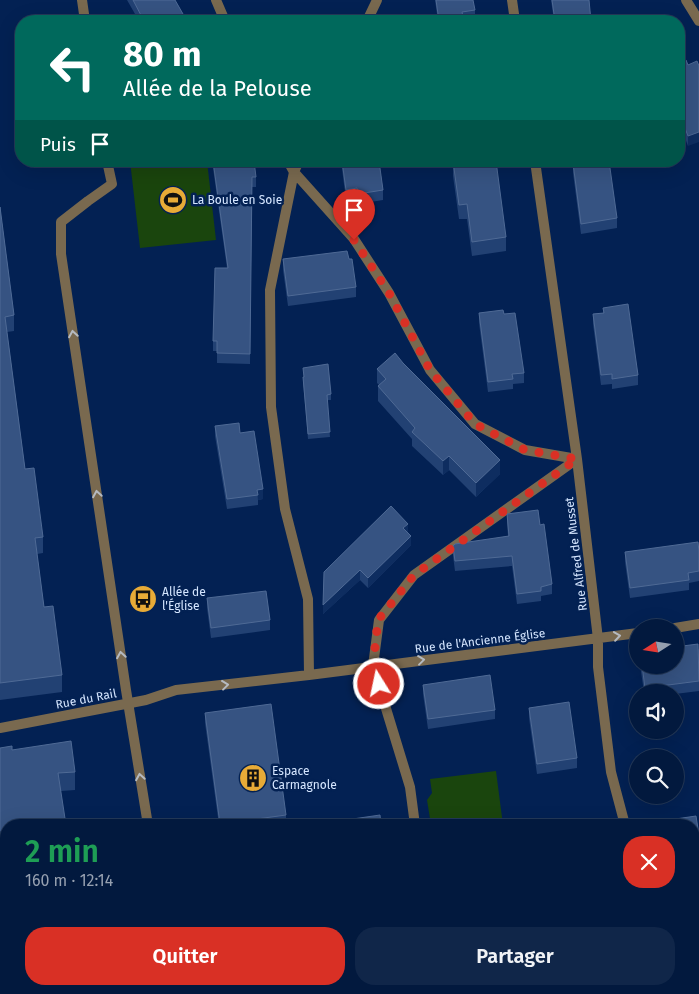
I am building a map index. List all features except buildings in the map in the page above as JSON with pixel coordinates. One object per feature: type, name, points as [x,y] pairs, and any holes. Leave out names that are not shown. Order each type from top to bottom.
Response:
[{"type":"street","points":[[82,0],[84,15]]},
{"type":"street","points":[[216,0],[222,15]]},
{"type":"street","points":[[370,15],[377,0]]},
{"type":"street","points":[[512,0],[514,15]]},
{"type":"street","points":[[686,0],[699,22]]},
{"type":"street","points":[[108,167],[112,184],[61,222],[61,254],[147,819]]},
{"type":"street","points":[[291,167],[354,240],[389,293],[430,370],[475,424],[525,450],[577,459]]},
{"type":"street","points":[[296,167],[270,290],[271,407],[285,509],[308,599],[309,675]]},
{"type":"street","name":"Rue Alfred de Musset","points":[[536,167],[577,459],[598,639],[598,667],[611,772],[623,819]]},
{"type":"street","points":[[414,819],[410,787],[373,666],[378,620],[414,575],[577,459]]},
{"type":"street","points":[[684,626],[699,624]]},
{"type":"street","name":"Rue de l'Ancienne Église","points":[[176,690],[629,634]]},
{"type":"street","name":"Rue du Rail","points":[[0,728],[146,700],[176,690]]},
{"type":"green space","name":"La Boule en Soie","points":[[131,167],[208,167],[216,240],[140,248]]},
{"type":"green space","points":[[496,771],[502,819],[430,819],[427,800],[432,793],[430,779]]},
{"type":"place","name":"La Boule en Soie","points":[[173,200]]},
{"type":"place","name":"Allée de l'Église","points":[[143,599]]},
{"type":"place","name":"Espace Carmagnole","points":[[253,778]]},
{"type":"route","points":[[354,240],[389,293],[430,370],[475,424],[525,450],[577,459],[414,575],[378,620],[373,666],[379,684]]}]
